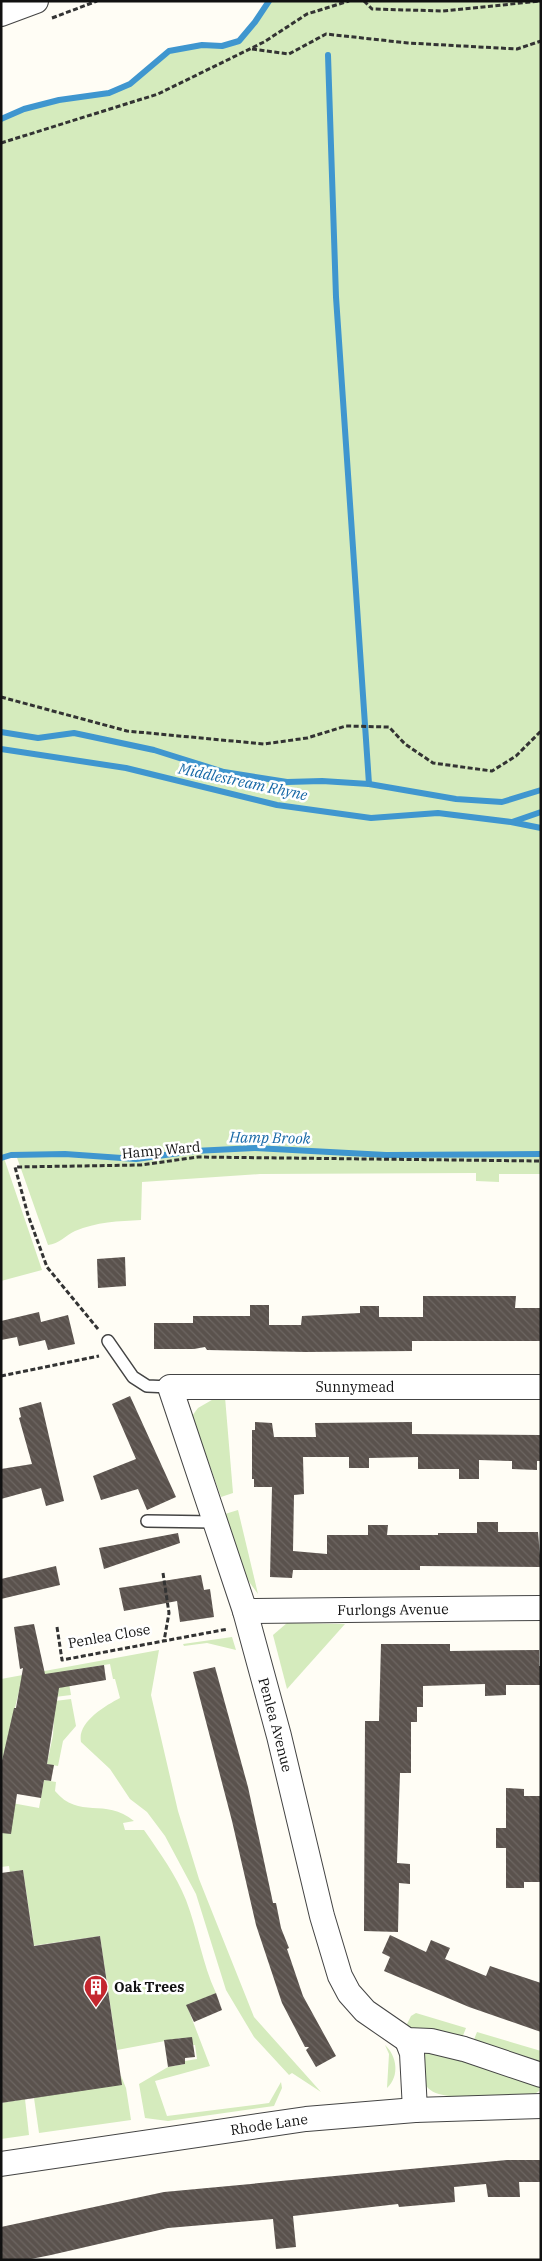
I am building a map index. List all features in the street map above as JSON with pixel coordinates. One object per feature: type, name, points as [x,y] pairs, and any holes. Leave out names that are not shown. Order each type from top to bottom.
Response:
[{"type":"street","points":[[1,14],[36,1]]},
{"type":"street","name":"Sunnymead","points":[[170,1386],[541,1388]]},
{"type":"street","name":"Penlea Avenue","points":[[170,1386],[247,1618],[279,1736],[322,1916],[340,1976],[349,1993],[360,2006],[407,2040]]},
{"type":"street","name":"Furlongs Avenue","points":[[247,1618],[541,1608]]},
{"type":"street","points":[[415,2110],[412,2053],[407,2040],[431,2041],[464,2049],[541,2075]]},
{"type":"street","name":"Rhode Lane","points":[[1,2164],[306,2120],[415,2110],[541,2106]]},
{"type":"lane","points":[[108,1341],[133,1377],[146,1386],[170,1386]]},
{"type":"lane","points":[[146,1521],[214,1522]]},
{"type":"path","points":[[1,143],[158,94],[251,49],[307,14],[349,1]]},
{"type":"path","points":[[364,1],[372,9],[443,11],[541,2]]},
{"type":"path","points":[[251,49],[289,54],[326,34],[408,43],[518,49],[541,41]]},
{"type":"path","points":[[1,697],[127,731],[264,744],[307,738],[346,726],[389,727],[405,744],[433,763],[492,772],[516,756],[541,731]]},
{"type":"path","name":"Hamp Ward","points":[[108,1341],[47,1267],[28,1215],[15,1167],[141,1165],[198,1157],[541,1161]]},
{"type":"path","points":[[1,1376],[90,1357]]},
{"type":"path","name":"Penlea Close","points":[[163,1573],[169,1613],[164,1642]]},
{"type":"path","name":"Penlea Close","points":[[57,1627],[62,1660],[164,1642],[247,1618]]},
{"type":"green space","points":[[269,1],[541,1],[541,1174],[499,1174],[499,1182],[476,1181],[476,1173],[260,1174],[142,1182],[141,1220],[91,1226],[75,1231],[59,1241],[48,1245],[16,1155],[4,1158],[42,1270],[1,1281],[1,119],[24,109],[59,100],[109,93],[130,84],[169,51],[202,45],[222,46],[239,41]]},
{"type":"green space","points":[[217,1397],[225,1397],[233,1493],[221,1497],[192,1416],[198,1408]]},
{"type":"green space","points":[[238,1510],[258,1594],[247,1579],[225,1514]]},
{"type":"green space","points":[[287,1623],[345,1624],[287,1689],[273,1635]]},
{"type":"green space","points":[[232,1637],[236,1650],[207,1643],[184,1646],[183,1644]]},
{"type":"green space","points":[[159,1650],[151,1695],[178,1811],[199,1879],[254,2017],[321,2092],[292,2073],[289,2075],[254,2037],[226,1990],[196,1894],[165,1836],[147,1812],[130,1799],[110,1769],[81,1742],[83,1728],[93,1715],[120,1698],[110,1664],[67,1671],[71,1695],[55,1697],[20,1687],[1,1765],[1,1679]]},
{"type":"green space","points":[[71,1699],[76,1726],[63,1741],[58,1766],[47,1764],[53,1735],[55,1701]]},
{"type":"green space","points":[[44,1780],[56,1782],[55,1791],[64,1800],[73,1805],[113,1810],[134,1821],[123,1823],[125,1830],[144,1830],[173,1873],[186,1900],[207,1970],[216,1993],[187,2006],[210,2066],[155,2081],[167,2116],[269,2103],[281,2082],[282,2088],[274,2106],[168,2121],[145,2118],[139,2084],[168,2067],[185,2064],[185,2061],[197,2059],[195,2045],[183,2046],[181,2038],[117,2050],[100,1936],[17,1948],[33,1937],[23,1870],[10,1872],[9,1866],[1,1867],[1,1801],[39,1808]]},
{"type":"green space","points":[[416,2013],[466,2028],[460,2043],[406,2026],[411,2016]]},
{"type":"green space","points":[[477,2032],[541,2051],[541,2069],[473,2042]]},
{"type":"green space","points":[[385,2045],[392,2055],[395,2066],[394,2078],[387,2088],[389,2054]]},
{"type":"green space","points":[[430,2048],[540,2083],[539,2091],[533,2095],[466,2096],[442,2095],[434,2092],[427,2087],[423,2078],[422,2067],[424,2051]]},
{"type":"green space","points":[[121,2076],[126,2088],[131,2120],[39,2133],[34,2098]]},
{"type":"green space","points":[[25,2099],[29,2135],[1,2139],[1,2103]]},
{"type":"building","points":[[125,1257],[126,1286],[98,1288],[97,1259]]},
{"type":"building","points":[[423,1296],[516,1296],[515,1308],[540,1308],[541,1341],[412,1341],[412,1351],[306,1352],[207,1350],[205,1347],[194,1349],[154,1349],[154,1323],[193,1323],[193,1316],[250,1316],[250,1305],[269,1305],[269,1325],[301,1325],[302,1316],[360,1313],[360,1306],[379,1306],[379,1317],[423,1317]]},
{"type":"building","points":[[39,1312],[41,1322],[68,1315],[75,1344],[48,1350],[45,1340],[19,1346],[17,1337],[1,1340],[1,1321]]},
{"type":"building","points":[[130,1396],[176,1497],[147,1510],[138,1489],[101,1500],[93,1476],[136,1459],[112,1404]]},
{"type":"building","points":[[41,1402],[64,1501],[46,1506],[41,1488],[1,1499],[1,1469],[32,1464],[19,1418],[21,1417],[19,1408]]},
{"type":"building","points":[[255,1422],[272,1423],[274,1437],[316,1437],[315,1423],[412,1422],[412,1434],[541,1435],[541,1461],[537,1461],[537,1470],[512,1469],[512,1461],[479,1460],[479,1479],[459,1479],[459,1469],[418,1469],[418,1457],[369,1458],[369,1468],[349,1468],[349,1457],[303,1457],[304,1494],[294,1495],[293,1551],[327,1554],[327,1535],[368,1535],[368,1525],[388,1525],[387,1535],[438,1535],[438,1533],[477,1533],[477,1522],[498,1522],[498,1532],[538,1532],[541,1567],[420,1566],[420,1570],[293,1570],[292,1578],[270,1577],[272,1487],[254,1487],[254,1479],[252,1479],[252,1430],[255,1430]]},
{"type":"building","points":[[178,1533],[180,1543],[104,1569],[99,1548]]},
{"type":"building","points":[[56,1566],[60,1585],[1,1599],[1,1579]]},
{"type":"building","points":[[201,1575],[204,1590],[210,1589],[214,1617],[180,1622],[177,1601],[124,1611],[119,1588]]},
{"type":"building","points":[[34,1624],[45,1674],[104,1665],[106,1680],[59,1688],[47,1764],[54,1765],[51,1781],[44,1780],[41,1798],[17,1794],[11,1834],[1,1833],[1,1765],[14,1708],[16,1708],[23,1668],[20,1669],[14,1627]]},
{"type":"building","points":[[381,1644],[450,1644],[450,1651],[539,1650],[539,1666],[541,1666],[541,1685],[506,1685],[506,1695],[485,1696],[485,1684],[423,1686],[423,1707],[417,1707],[417,1722],[411,1722],[411,1773],[400,1773],[397,1863],[410,1864],[410,1884],[399,1883],[398,1932],[364,1931],[365,1721],[379,1721]]},
{"type":"building","points":[[215,1667],[248,1787],[273,1903],[276,1903],[281,1928],[289,1948],[287,1949],[303,1996],[336,2056],[316,2067],[306,2050],[309,2047],[305,2047],[282,2003],[256,1925],[232,1821],[193,1672]]},
{"type":"building","points":[[506,1788],[524,1789],[524,1796],[540,1796],[540,1882],[524,1882],[524,1888],[506,1888],[506,1848],[496,1848],[496,1828],[506,1828]]},
{"type":"building","name":"Oak Trees","points":[[23,1870],[34,1946],[100,1936],[122,2085],[1,2103],[1,1873]]},
{"type":"building","points":[[390,1935],[426,1952],[431,1940],[450,1948],[445,1959],[486,1976],[490,1966],[541,1983],[541,2032],[469,2007],[384,1971],[390,1957],[382,1953]]},
{"type":"building","points":[[216,1993],[222,2010],[194,2022],[186,2005]]},
{"type":"building","points":[[192,2037],[195,2057],[185,2058],[185,2064],[168,2067],[164,2040]]},
{"type":"building","points":[[507,2160],[541,2160],[541,2182],[519,2182],[520,2197],[488,2197],[486,2184],[454,2187],[455,2202],[399,2207],[398,2204],[293,2216],[296,2247],[276,2249],[273,2219],[168,2228],[26,2260],[1,2260],[1,2227],[164,2192]]},
{"type":"waterway","points":[[1,119],[24,109],[59,100],[109,93],[130,84],[169,51],[202,45],[222,46],[239,41],[269,1]]},
{"type":"waterway","points":[[328,55],[336,297],[369,784]]},
{"type":"waterway","points":[[1,732],[38,738],[74,733],[154,750],[224,772],[287,782],[322,781],[369,784],[456,799],[502,802],[541,790]]},
{"type":"waterway","name":"Middlestream Rhyne","points":[[1,749],[126,768],[277,805],[371,818],[438,813],[511,822],[541,828]]},
{"type":"waterway","points":[[512,822],[541,812]]},
{"type":"waterway","name":"Hamp Brook","points":[[1,1158],[11,1155],[65,1154],[136,1159],[194,1151],[255,1148],[386,1155],[541,1154]]},
{"type":"place","name":"Oak Trees","points":[[96,2008]]}]
